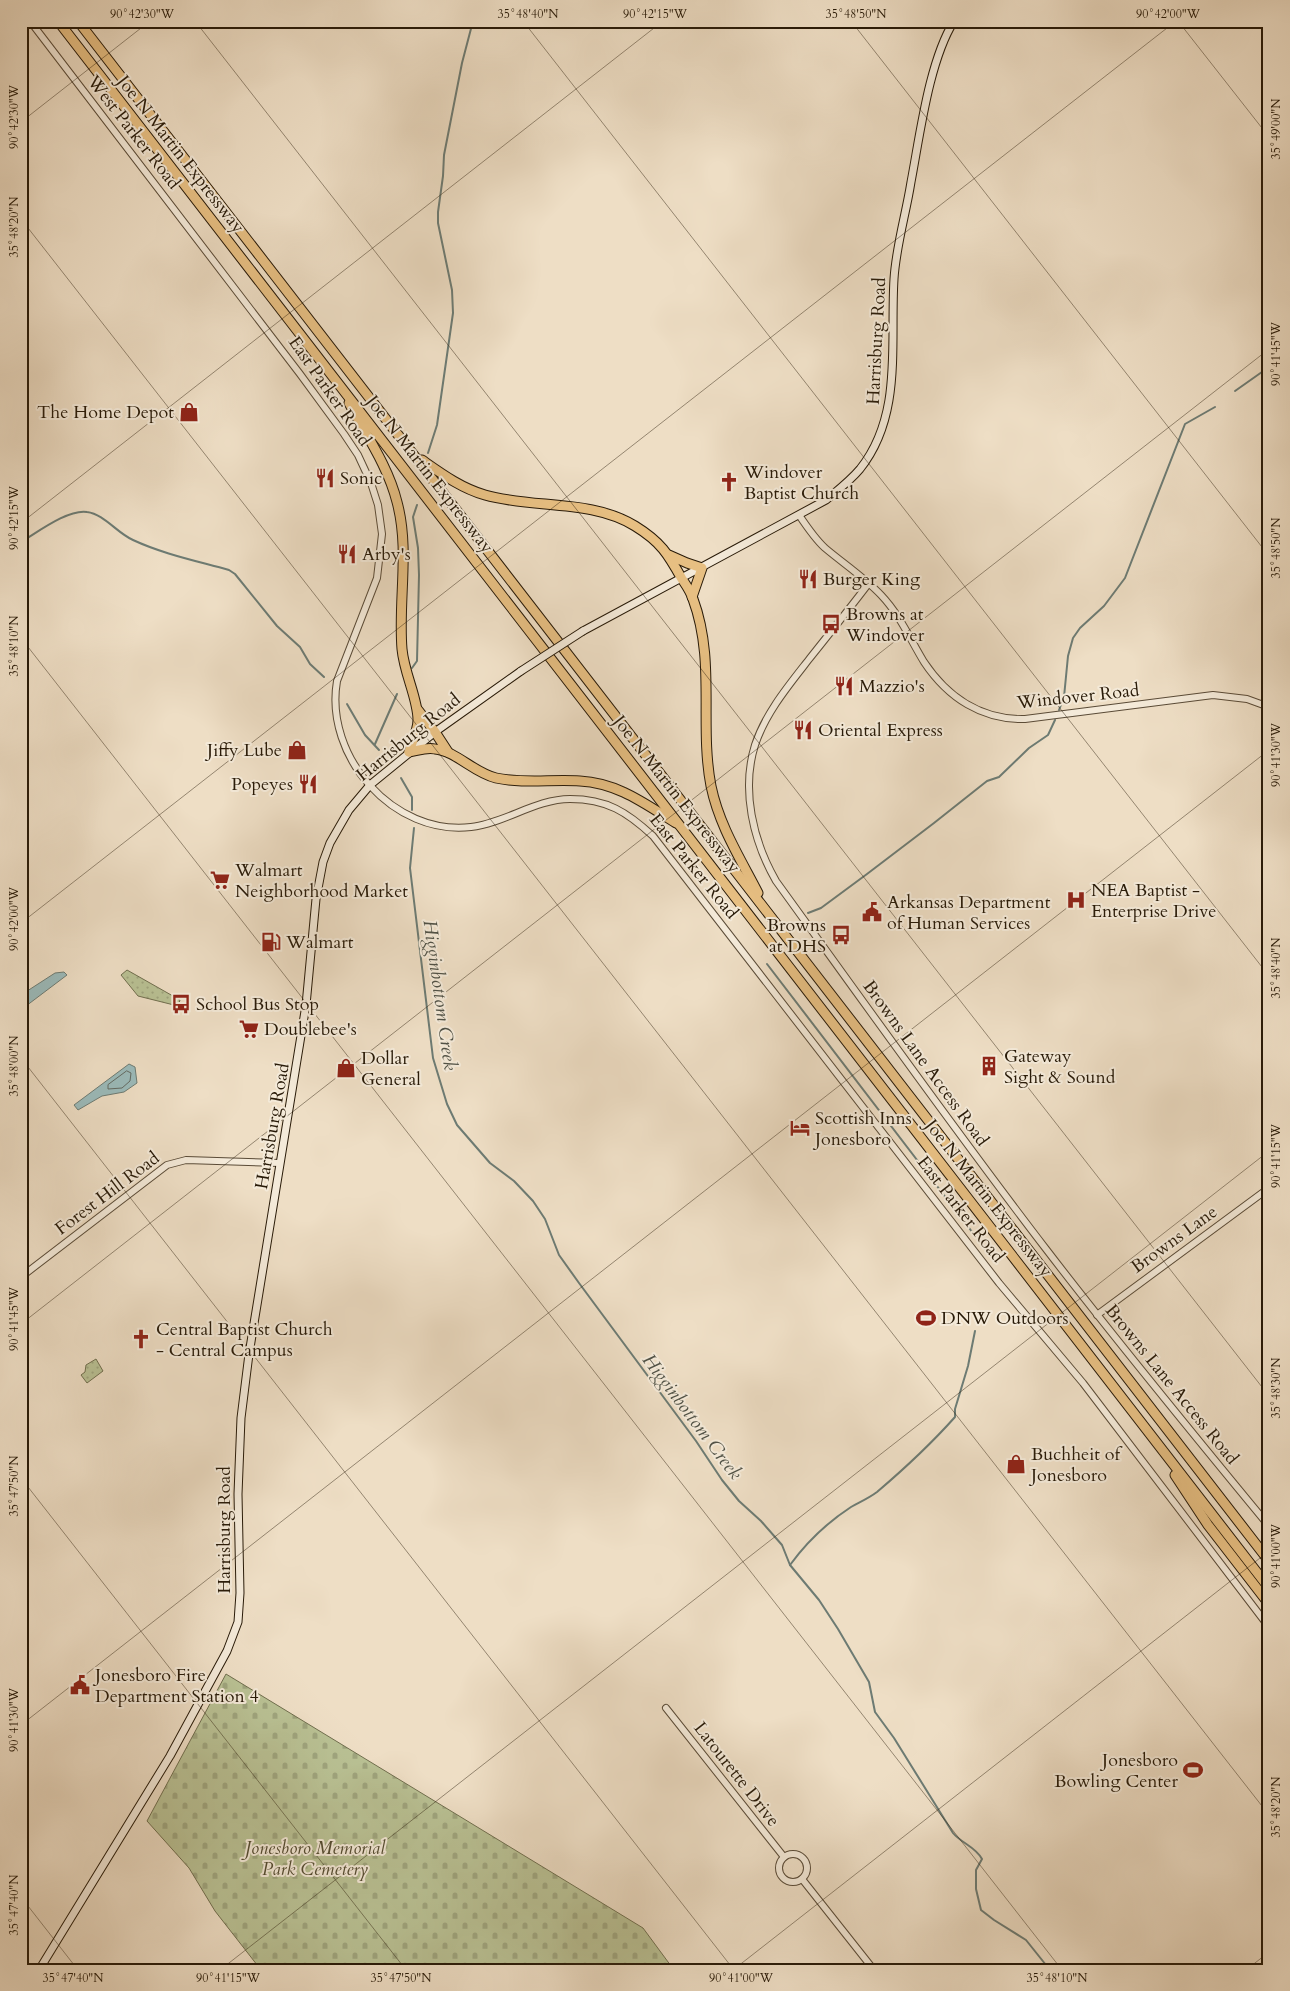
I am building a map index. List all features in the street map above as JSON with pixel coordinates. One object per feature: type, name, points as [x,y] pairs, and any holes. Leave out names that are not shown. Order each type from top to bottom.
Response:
[{"type":"highway","name":"Joe N Martin Expressway","points":[[58,21],[1269,1588]]},
{"type":"highway","name":"Joe N Martin Expressway","points":[[78,21],[1269,1561]]},
{"type":"highway","points":[[340,385],[387,472],[398,502],[403,540],[401,618],[404,668],[416,706],[422,718],[436,732],[445,749],[450,754]]},
{"type":"highway","points":[[416,456],[451,480],[485,495],[592,510],[617,517],[646,533],[669,555],[692,596],[699,618],[706,672],[708,755],[715,802],[729,837],[769,914]]},
{"type":"highway","points":[[669,555],[702,568],[692,596]]},
{"type":"highway","points":[[416,706],[418,721],[409,752],[434,748],[450,754],[480,773],[497,778],[537,781],[581,781],[604,784],[631,794],[681,826]]},
{"type":"highway","points":[[1151,1436],[1190,1499],[1269,1604]]},
{"type":"main road","name":"Harrisburg Road","points":[[39,1970],[170,1756],[200,1703],[234,1634],[240,1600],[238,1494],[241,1418],[249,1354],[306,1005],[318,882],[323,862],[337,831],[349,810],[370,785],[409,752],[520,671],[583,632],[826,500],[859,470],[875,446],[886,418],[892,375],[893,300],[897,256],[934,70],[943,42],[954,21]]},
{"type":"street","name":"West Parker Road","points":[[30,21],[215,261]]},
{"type":"street","name":"East Parker Road","points":[[215,261],[344,434],[358,455],[378,505],[382,534],[377,578],[337,681],[336,690],[340,733],[358,770],[370,785],[396,809],[415,820],[437,827],[455,829],[474,827],[548,803],[568,799],[595,801],[614,807],[635,818],[654,836],[989,1269],[1062,1356],[1269,1627]]},
{"type":"street","name":"Windover Road","points":[[799,515],[815,538],[869,583],[900,618],[924,661],[942,685],[963,702],[988,714],[1005,718],[1025,719],[1213,695],[1247,699],[1269,707]]},
{"type":"street","name":"Browns Lane Access Road","points":[[869,583],[776,703],[762,728],[755,746],[751,774],[750,805],[757,839],[776,881],[958,1134],[1097,1315],[1269,1526]]},
{"type":"street","name":"Forest Hill Road","points":[[21,1277],[167,1165],[186,1160],[280,1163]]},
{"type":"street","name":"Browns Lane","points":[[1097,1315],[1269,1188]]},
{"type":"street","name":"Latourette Drive","points":[[666,1708],[784,1858]]},
{"type":"street","points":[[794,1855],[802,1858],[806,1871],[802,1879],[792,1882],[784,1878],[779,1870],[781,1861],[784,1858],[794,1855]]},
{"type":"street","points":[[802,1879],[874,1970]]},
{"type":"green space","points":[[127,970],[180,1000],[178,1006],[138,996],[121,975]]},
{"type":"green space","points":[[96,1359],[103,1371],[87,1383],[81,1375],[85,1372],[86,1365]]},
{"type":"green space","name":"Jonesboro Memorial Park Cemetery","points":[[226,1674],[643,1928],[674,1970],[261,1970],[215,1911],[189,1868],[147,1821]]},
{"type":"water","points":[[64,972],[67,975],[26,1006],[21,995],[55,973]]},
{"type":"water","points":[[129,1064],[135,1067],[137,1083],[124,1092],[102,1096],[78,1110],[74,1105]]},
{"type":"waterway","name":"Higginbottom Creek","points":[[428,453],[437,425],[453,313],[452,290],[438,223],[438,212],[444,155],[462,63],[473,21]]},
{"type":"waterway","points":[[1235,391],[1269,367]]},
{"type":"waterway","points":[[1059,710],[1064,697],[1068,656],[1073,638],[1080,628],[1104,606],[1125,578],[1185,424],[1215,407]]},
{"type":"waterway","name":"Higginbottom Creek","points":[[412,668],[417,661],[419,575],[418,548],[413,517],[417,505]]},
{"type":"waterway","points":[[21,542],[62,518],[79,512],[87,512],[99,516],[127,537],[144,545],[229,570],[235,574],[277,626],[300,647],[310,664],[324,677]]},
{"type":"waterway","name":"Higginbottom Creek","points":[[375,744],[397,694]]},
{"type":"waterway","points":[[347,704],[365,735],[379,750]]},
{"type":"waterway","points":[[808,913],[821,908],[987,781],[999,777],[1029,748],[1048,735],[1055,720]]},
{"type":"waterway","name":"Higginbottom Creek","points":[[401,778],[412,797],[412,810]]},
{"type":"waterway","name":"Higginbottom Creek","points":[[414,828],[410,868],[433,1058],[447,1104],[457,1125],[490,1163],[514,1181],[533,1201],[545,1219],[559,1255],[579,1283],[696,1441],[722,1480],[739,1501],[761,1521],[782,1545],[790,1565],[819,1600],[869,1682],[875,1712],[894,1738],[953,1833],[976,1851],[982,1859],[976,1870],[976,1889],[981,1910],[1026,1940],[1050,1970]]},
{"type":"waterway","points":[[767,964],[989,1254]]},
{"type":"waterway","points":[[790,1565],[818,1533],[842,1513],[877,1492],[917,1456],[955,1417],[955,1409],[968,1366],[975,1331]]},
{"type":"place","name":"The Home Depot","points":[[189,412]]},
{"type":"place","name":"Sonic","points":[[325,478]]},
{"type":"place","name":"Windover Baptist Church","points":[[729,482]]},
{"type":"place","name":"Arby's","points":[[347,554]]},
{"type":"place","name":"Burger King","points":[[808,579]]},
{"type":"place","name":"Browns at Windover","points":[[831,624]]},
{"type":"place","name":"Mazzio's","points":[[844,686]]},
{"type":"place","name":"Oriental Express","points":[[803,730]]},
{"type":"place","name":"Jiffy Lube","points":[[297,750]]},
{"type":"place","name":"Popeyes","points":[[308,784]]},
{"type":"place","name":"Walmart Neighborhood Market","points":[[220,880]]},
{"type":"place","name":"NEA Baptist - Enterprise Drive","points":[[1076,900]]},
{"type":"place","name":"Arkansas Department of Human Services","points":[[872,912]]},
{"type":"place","name":"Browns at DHS","points":[[841,935]]},
{"type":"place","name":"Walmart","points":[[271,942]]},
{"type":"place","name":"School Bus Stop","points":[[181,1004]]},
{"type":"place","name":"Doublebee's","points":[[249,1029]]},
{"type":"place","name":"Gateway Sight & Sound","points":[[989,1066]]},
{"type":"place","name":"Dollar General","points":[[346,1068]]},
{"type":"place","name":"Scottish Inns Jonesboro","points":[[800,1128]]},
{"type":"place","name":"DNW Outdoors","points":[[926,1318]]},
{"type":"place","name":"Central Baptist Church - Central Campus","points":[[141,1339]]},
{"type":"place","name":"Buchheit of Jonesboro","points":[[1016,1464]]},
{"type":"place","name":"Jonesboro Fire Department Station 4","points":[[80,1685]]},
{"type":"place","name":"Jonesboro Bowling Center","points":[[1193,1770]]}]
